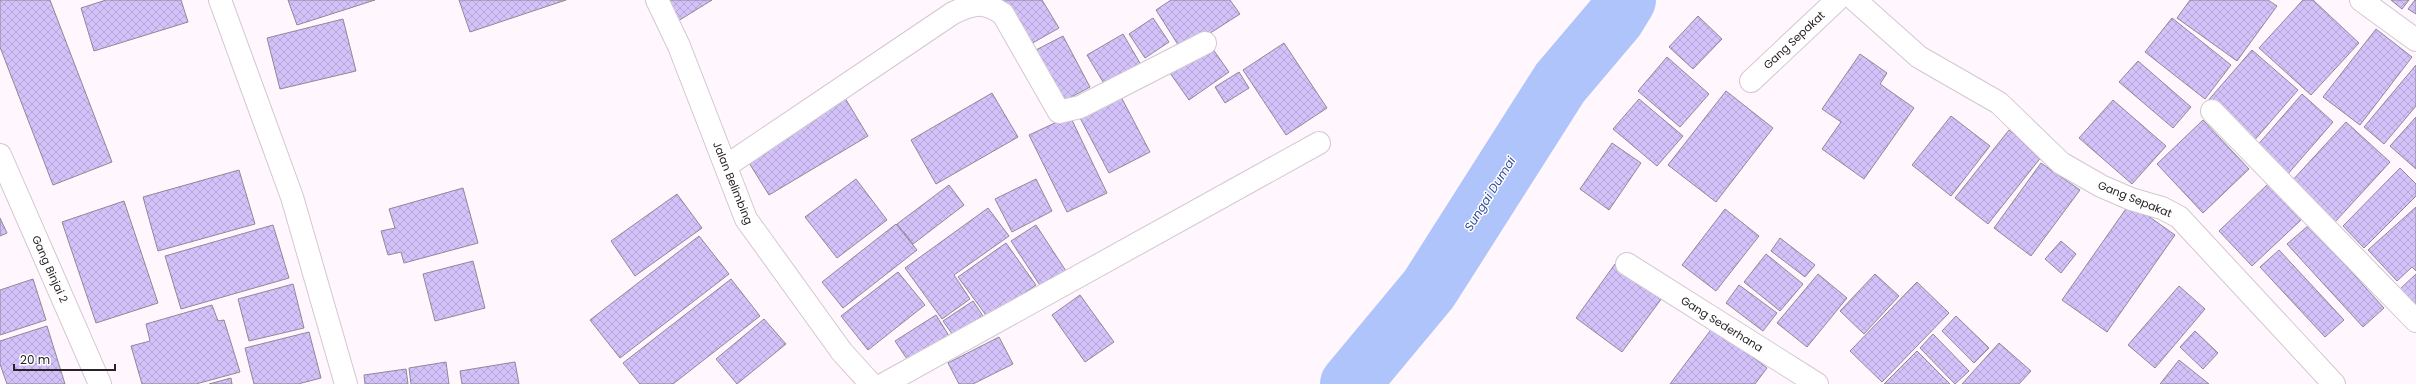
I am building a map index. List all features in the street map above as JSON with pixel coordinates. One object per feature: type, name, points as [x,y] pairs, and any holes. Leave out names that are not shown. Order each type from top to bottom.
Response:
[{"type":"street","points":[[220,0],[292,198],[346,384]]},
{"type":"street","name":"Jalan Belimbing","points":[[657,0],[679,46],[746,219],[842,352],[871,384]]},
{"type":"street","name":"Gang Sepakat","points":[[1751,81],[1837,0]]},
{"type":"street","name":"Gang Sepakat","points":[[1855,0],[1919,57],[1998,103],[2061,163],[2101,186],[2131,199],[2162,208],[2179,217],[2334,384]]},
{"type":"street","points":[[2361,0],[2416,40]]},
{"type":"street","points":[[726,166],[953,12],[972,4],[989,5],[1003,14],[1059,112],[1080,108],[1205,43]]},
{"type":"street","points":[[2212,112],[2416,321]]},
{"type":"street","points":[[884,384],[1319,143]]},
{"type":"street","name":"Gang Binjai 2","points":[[0,155],[100,384]]},
{"type":"street","name":"Gang Sederhana","points":[[1627,264],[1817,384]]},
{"type":"building","points":[[0,0],[50,0],[112,162],[53,185],[0,47]]},
{"type":"building","points":[[106,0],[181,0],[188,22],[94,51],[81,8]]},
{"type":"building","points":[[288,0],[375,0],[297,25]]},
{"type":"building","points":[[459,0],[566,0],[470,32]]},
{"type":"building","points":[[665,0],[712,0],[678,21]]},
{"type":"building","points":[[1002,0],[1042,0],[1059,28],[1029,45]]},
{"type":"building","points":[[1171,0],[1230,0],[1240,14],[1182,51],[1156,10]]},
{"type":"building","points":[[2190,0],[2268,0],[2277,6],[2237,61],[2177,18]]},
{"type":"building","points":[[2303,0],[2313,0],[2359,43],[2311,95],[2259,48]]},
{"type":"building","points":[[2391,0],[2409,0],[2402,9]]},
{"type":"building","points":[[2416,0],[2416,14],[2408,9]]},
{"type":"building","points":[[1698,16],[1722,39],[1693,69],[1669,47]]},
{"type":"building","points":[[1153,18],[1169,42],[1145,58],[1129,34]]},
{"type":"building","points":[[2172,18],[2231,65],[2205,99],[2145,52]]},
{"type":"building","points":[[343,19],[356,71],[280,89],[267,38]]},
{"type":"building","points":[[2376,29],[2412,57],[2360,125],[2323,97]]},
{"type":"building","points":[[1123,34],[1144,70],[1109,92],[1087,55]]},
{"type":"building","points":[[1063,36],[1090,87],[1062,102],[1034,51]]},
{"type":"building","points":[[1284,43],[1327,108],[1286,135],[1243,70]]},
{"type":"building","points":[[1210,45],[1229,72],[1189,100],[1170,73]]},
{"type":"building","points":[[2252,50],[2298,90],[2252,143],[2206,103]]},
{"type":"building","points":[[1860,54],[1887,73],[1880,84],[1914,108],[1864,179],[1822,149],[1841,122],[1822,109]]},
{"type":"building","points":[[1667,57],[1709,94],[1680,127],[1638,91]]},
{"type":"building","points":[[2138,61],[2191,107],[2173,128],[2119,82]]},
{"type":"building","points":[[2416,65],[2416,106],[2384,144],[2364,127]]},
{"type":"building","points":[[1239,72],[1249,88],[1225,103],[1215,87]]},
{"type":"building","points":[[1726,91],[1773,128],[1716,202],[1668,165]]},
{"type":"building","points":[[992,93],[1018,137],[936,184],[911,140]]},
{"type":"building","points":[[2302,94],[2333,122],[2287,175],[2256,147]]},
{"type":"building","points":[[1120,95],[1150,152],[1109,173],[1079,116]]},
{"type":"building","points":[[845,98],[868,136],[769,195],[746,158]]},
{"type":"building","points":[[1639,99],[1683,136],[1657,166],[1613,129]]},
{"type":"building","points":[[2113,100],[2166,146],[2132,184],[2079,138]]},
{"type":"building","points":[[1070,116],[1107,193],[1067,212],[1029,135]]},
{"type":"building","points":[[1951,116],[1990,146],[1951,196],[1912,165]]},
{"type":"building","points":[[2416,117],[2416,169],[2390,146]]},
{"type":"building","points":[[2203,120],[2249,169],[2203,213],[2157,164]]},
{"type":"building","points":[[2346,122],[2390,162],[2335,222],[2291,182]]},
{"type":"building","points":[[2009,130],[2042,156],[1988,224],[1955,198]]},
{"type":"building","points":[[1612,143],[1641,163],[1609,210],[1580,189]]},
{"type":"building","points":[[2041,163],[2080,190],[2031,256],[1994,228]]},
{"type":"building","points":[[2400,168],[2416,184],[2416,196],[2364,248],[2343,226]]},
{"type":"building","points":[[239,170],[255,224],[158,251],[143,197]]},
{"type":"building","points":[[856,179],[887,220],[837,258],[805,217]]},
{"type":"building","points":[[1036,179],[1052,211],[1012,232],[995,199]]},
{"type":"building","points":[[2268,184],[2302,219],[2252,266],[2219,231]]},
{"type":"building","points":[[949,185],[964,205],[913,244],[897,224]]},
{"type":"building","points":[[463,188],[478,243],[404,263],[401,252],[388,255],[381,231],[395,228],[389,209]]},
{"type":"building","points":[[677,194],[702,228],[635,276],[611,241]]},
{"type":"building","points":[[124,201],[158,303],[96,323],[62,222]]},
{"type":"building","points":[[2130,203],[2175,235],[2107,332],[2062,300]]},
{"type":"building","points":[[2416,207],[2416,271],[2412,267],[2397,281],[2368,250]]},
{"type":"building","points":[[988,208],[1009,236],[954,275],[970,299],[942,319],[905,268]]},
{"type":"building","points":[[1725,209],[1759,236],[1716,291],[1682,265]]},
{"type":"building","points":[[0,218],[7,233],[0,236]]},
{"type":"building","points":[[896,224],[917,250],[843,308],[822,282]]},
{"type":"building","points":[[273,225],[289,278],[181,309],[165,256]]},
{"type":"building","points":[[1036,225],[1068,274],[1043,290],[1011,241]]},
{"type":"building","points":[[2309,225],[2384,308],[2363,327],[2287,244]]},
{"type":"building","points":[[699,236],[729,274],[620,358],[590,320]]},
{"type":"building","points":[[1780,238],[1815,265],[1805,277],[1771,251]]},
{"type":"building","points":[[2061,241],[2076,254],[2061,273],[2045,259]]},
{"type":"building","points":[[1006,243],[1036,285],[988,318],[958,277]]},
{"type":"building","points":[[2279,250],[2344,320],[2325,337],[2260,267]]},
{"type":"building","points":[[1766,254],[1803,284],[1780,311],[1744,282]]},
{"type":"building","points":[[473,261],[485,308],[435,321],[423,274]]},
{"type":"building","points":[[1615,264],[1662,298],[1622,352],[1576,318]]},
{"type":"building","points":[[898,272],[925,305],[868,350],[841,316]]},
{"type":"building","points":[[1818,274],[1847,298],[1807,347],[1777,323]]},
{"type":"building","points":[[1875,274],[1899,296],[1864,334],[1840,311]]},
{"type":"building","points":[[2416,274],[2416,306],[2400,289]]},
{"type":"building","points":[[33,279],[46,320],[0,335],[0,290]]},
{"type":"building","points":[[731,279],[760,316],[673,384],[640,384],[623,363]]},
{"type":"building","points":[[1917,282],[1949,313],[1882,382],[1850,351]]},
{"type":"building","points":[[293,284],[304,328],[249,341],[238,299]]},
{"type":"building","points":[[1739,285],[1777,313],[1763,331],[1726,303]]},
{"type":"building","points":[[2179,286],[2205,309],[2155,368],[2128,345]]},
{"type":"building","points":[[1080,295],[1114,342],[1085,362],[1052,315]]},
{"type":"building","points":[[973,301],[985,319],[955,338],[943,321]]},
{"type":"building","points":[[212,305],[218,321],[224,320],[240,372],[196,384],[142,384],[131,346],[150,341],[146,324]]},
{"type":"building","points":[[936,315],[951,339],[911,365],[895,341]]},
{"type":"building","points":[[1956,316],[1989,348],[1974,363],[1942,331]]},
{"type":"building","points":[[764,319],[786,344],[737,384],[716,359]]},
{"type":"building","points":[[47,326],[65,384],[7,384],[0,364],[0,341]]},
{"type":"building","points":[[1713,327],[1767,368],[1755,384],[1670,384]]},
{"type":"building","points":[[2195,331],[2218,353],[2203,369],[2180,347]]},
{"type":"building","points":[[309,332],[321,378],[298,384],[254,384],[245,348]]},
{"type":"building","points":[[1933,334],[1969,371],[1955,384],[1920,348]]},
{"type":"building","points":[[999,337],[1013,364],[973,384],[959,384],[948,363]]},
{"type":"building","points":[[1999,343],[2031,371],[2019,384],[1962,384]]},
{"type":"building","points":[[1917,351],[1950,384],[1884,384]]},
{"type":"building","points":[[2179,360],[2209,384],[2160,384]]},
{"type":"building","points":[[446,362],[449,384],[411,384],[409,368]]},
{"type":"building","points":[[515,362],[519,384],[462,384],[460,371]]},
{"type":"building","points":[[406,369],[408,384],[365,384],[364,375]]},
{"type":"building","points":[[231,378],[232,384],[209,384]]},
{"type":"waterway","name":"Sungai Dumai","points":[[1350,384],[1429,289],[1560,83],[1615,18],[1626,0]]}]
